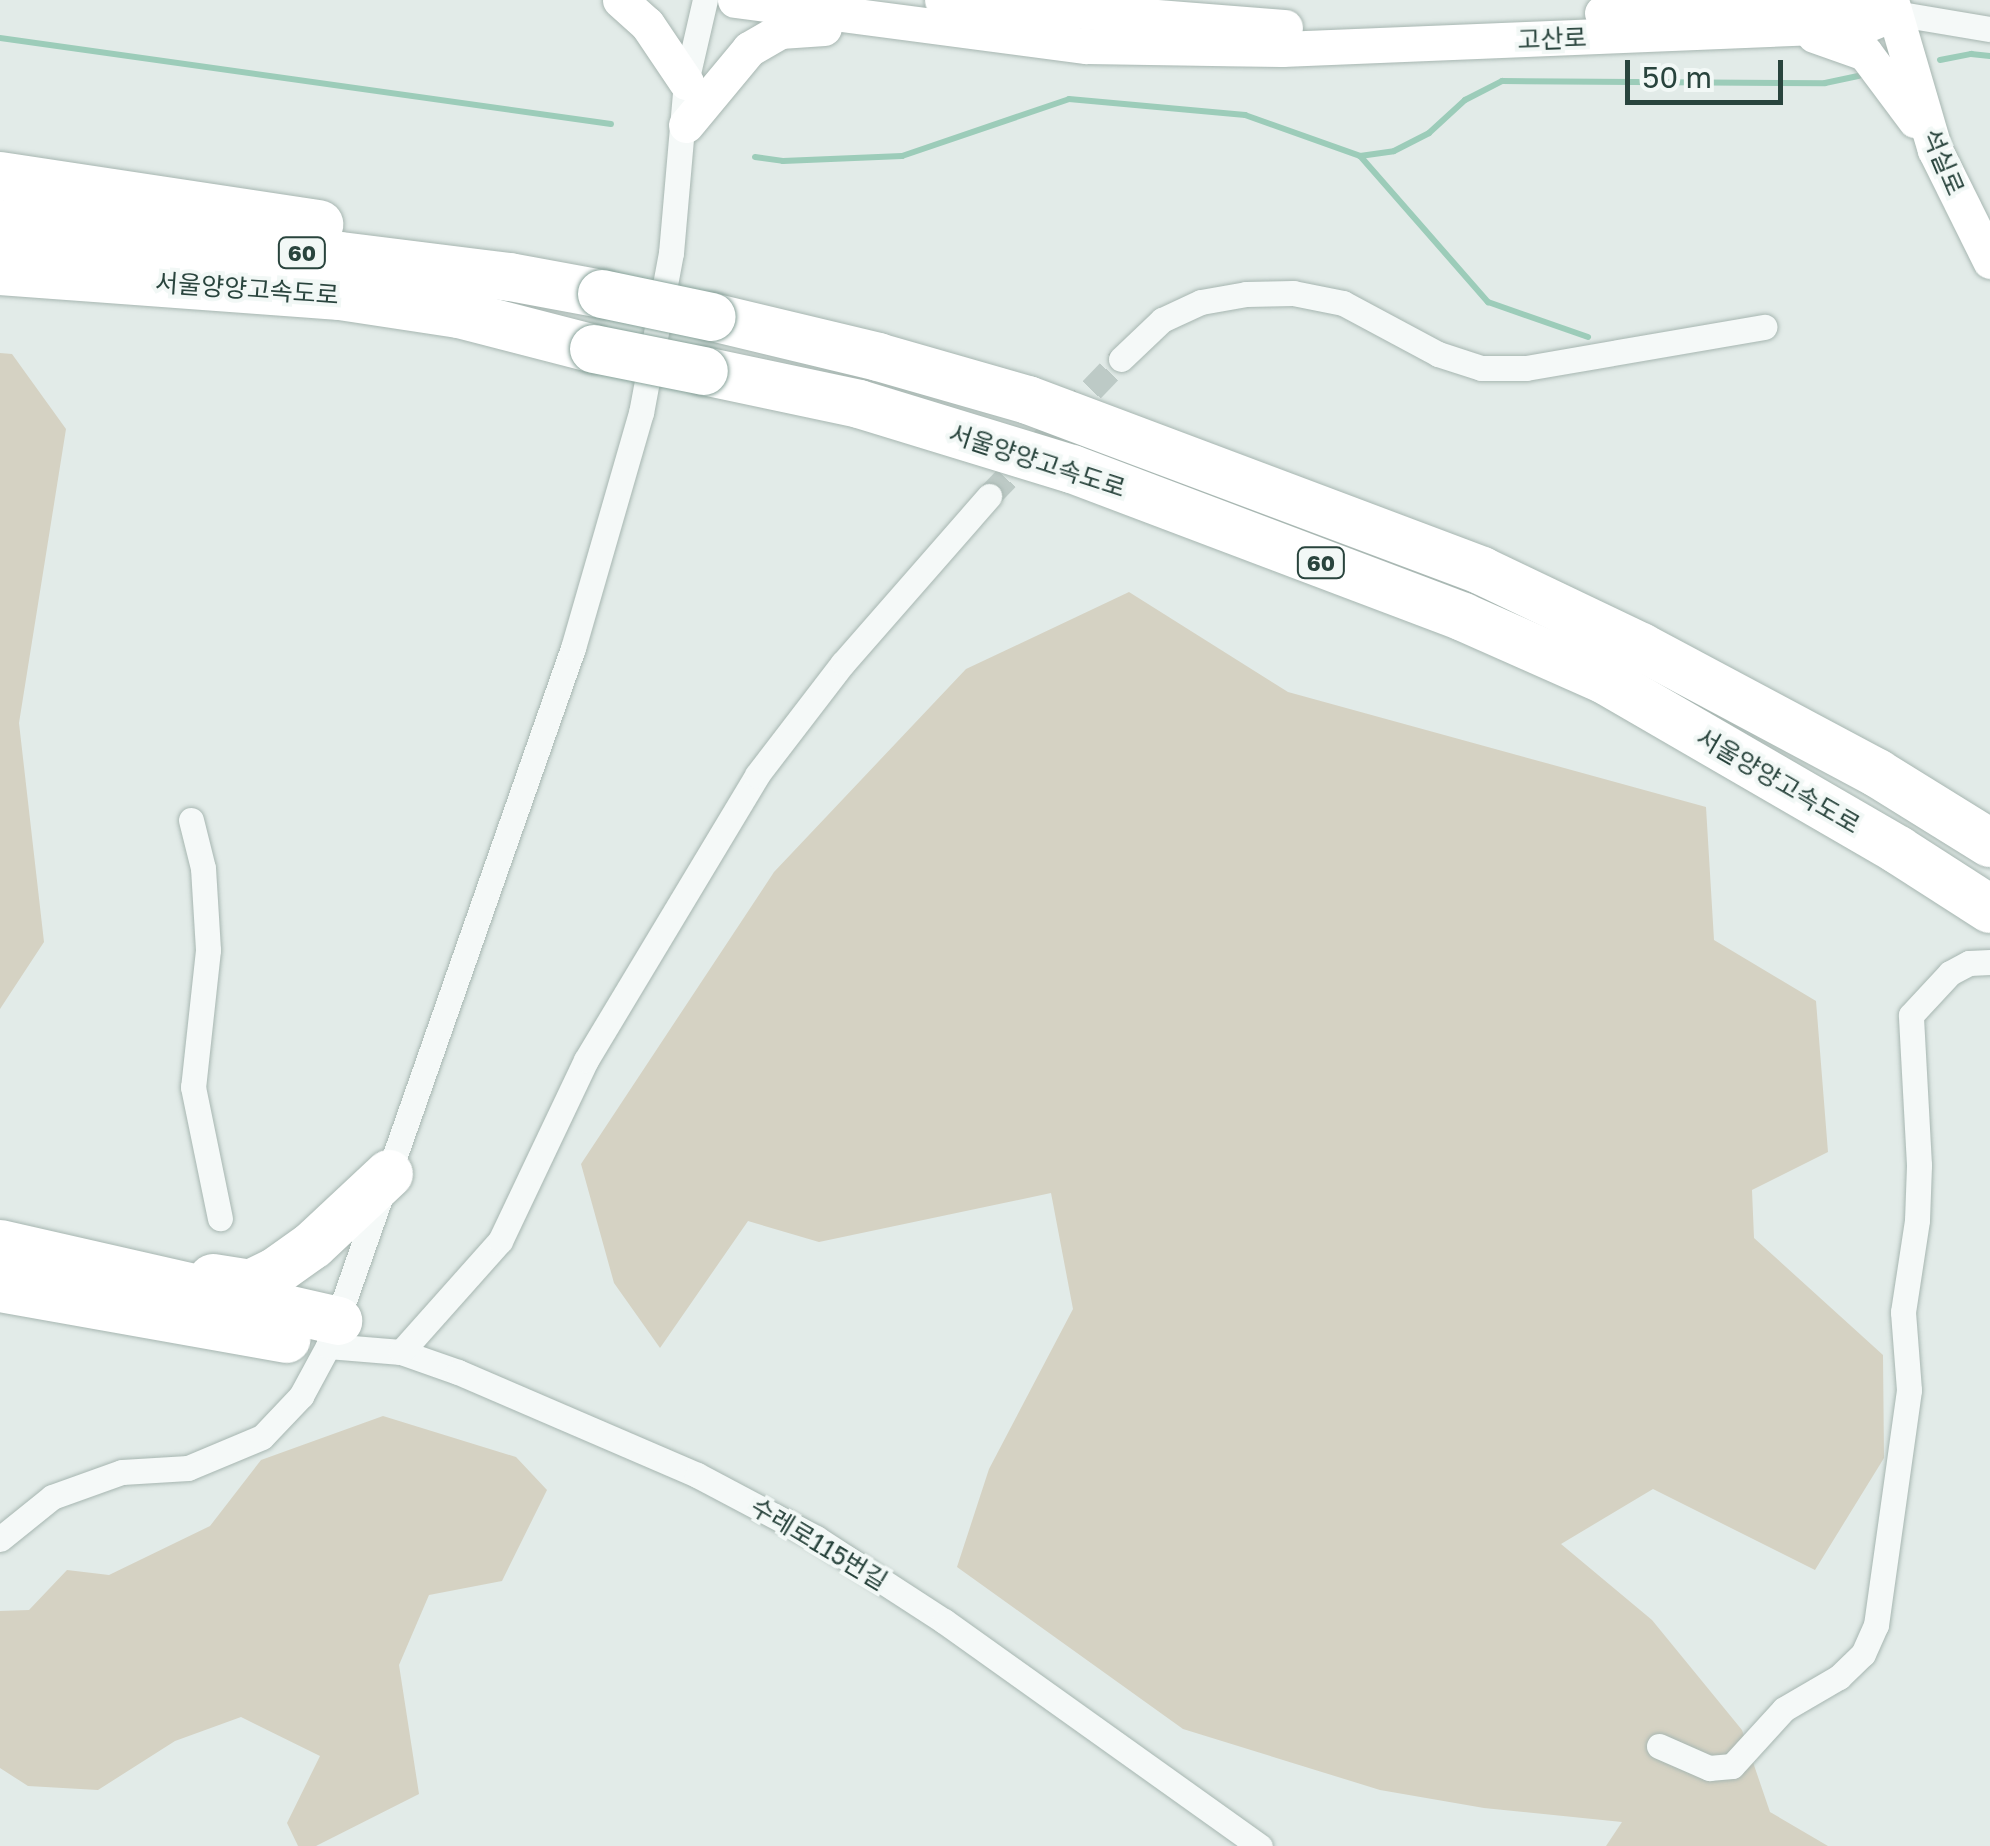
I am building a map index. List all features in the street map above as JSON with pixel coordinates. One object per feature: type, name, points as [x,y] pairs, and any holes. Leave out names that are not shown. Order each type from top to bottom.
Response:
[{"type":"highway","points":[[0,176],[346,228],[510,277]]},
{"type":"highway","name":"서울양양고속도로","points":[[0,224],[510,277],[712,317],[878,357],[1028,400],[1482,571],[1641,647],[1876,772],[1990,842]]},
{"type":"highway","name":"서울양양고속도로","points":[[0,270],[340,296],[459,314],[594,348],[859,404],[1072,469],[1463,617],[1605,680],[1898,850],[1990,910]]},
{"type":"highway","points":[[0,290],[239,288]]},
{"type":"highway","points":[[145,1275],[170,1271],[250,1284],[314,1245],[389,1174]]},
{"type":"highway","points":[[0,1244],[145,1275],[333,1333]]},
{"type":"highway","points":[[0,1288],[333,1333]]},
{"type":"street","points":[[620,0],[647,24],[686,82]]},
{"type":"street","points":[[0,1540],[52,1497],[122,1472],[188,1468],[262,1437],[301,1396],[333,1333],[573,648],[641,413],[671,253],[686,125],[686,82],[705,0]]},
{"type":"street","name":"고산로","points":[[735,0],[1086,46],[1282,49],[1866,26],[1892,6]]},
{"type":"street","name":"고산로","points":[[942,0],[1316,29],[1748,2],[1863,2],[1892,6]]},
{"type":"street","points":[[1892,6],[1990,29]]},
{"type":"street","name":"석실로","points":[[1892,6],[1935,150],[1987,247]]},
{"type":"street","points":[[686,125],[749,49],[780,31],[904,24]]},
{"type":"street","points":[[1794,28],[1866,54],[1935,150]]},
{"type":"street","points":[[1121,359],[1162,320],[1201,302],[1246,294],[1292,293],[1344,303],[1438,354],[1481,368],[1526,368],[1764,327]]},
{"type":"street","points":[[401,1352],[500,1241],[586,1060],[757,775],[844,662],[988,496]]},
{"type":"street","points":[[190,820],[203,868],[208,950],[193,1087],[220,1218]]},
{"type":"street","points":[[1659,1746],[1709,1768],[1732,1766],[1784,1709],[1851,1665],[1862,1654],[1876,1624],[1909,1390],[1903,1312],[1917,1220],[1919,1165],[1911,1015],[1950,973],[1969,962],[1990,962]]},
{"type":"street","name":"수레로115번길","points":[[333,1333],[401,1352],[574,1419],[697,1476],[816,1538],[944,1621],[1260,1846]]},
{"type":"shaded area","points":[[0,353],[12,354],[66,429],[19,723],[44,942],[0,1009]]},
{"type":"shaded area","points":[[1129,592],[1288,692],[1706,807],[1714,940],[1816,1001],[1828,1152],[1752,1190],[1754,1238],[1883,1355],[1884,1458],[1815,1570],[1653,1489],[1561,1544],[1652,1620],[1742,1730],[1770,1812],[1828,1846],[1606,1846],[1622,1822],[1484,1808],[1380,1790],[1183,1729],[957,1567],[989,1469],[1073,1309],[1051,1193],[819,1242],[748,1221],[660,1348],[614,1283],[581,1164],[774,872],[966,669]]},
{"type":"shaded area","points":[[383,1416],[516,1457],[547,1490],[502,1581],[429,1595],[399,1665],[419,1794],[316,1846],[298,1846],[287,1823],[320,1756],[241,1717],[175,1741],[98,1790],[28,1786],[0,1768],[0,1611],[29,1610],[67,1570],[109,1575],[210,1526],[261,1460]]},
{"type":"waterway","points":[[0,38],[611,124]]},
{"type":"waterway","points":[[1940,60],[1971,54],[1990,56]]},
{"type":"waterway","points":[[755,157],[783,161],[902,156],[1069,99],[1245,115],[1360,156],[1394,151],[1429,133],[1465,100],[1502,81],[1825,83],[1859,76]]},
{"type":"waterway","points":[[1361,157],[1488,302],[1588,337]]},
{"type":"tunnel","points":[[989,496],[1121,359]]}]
